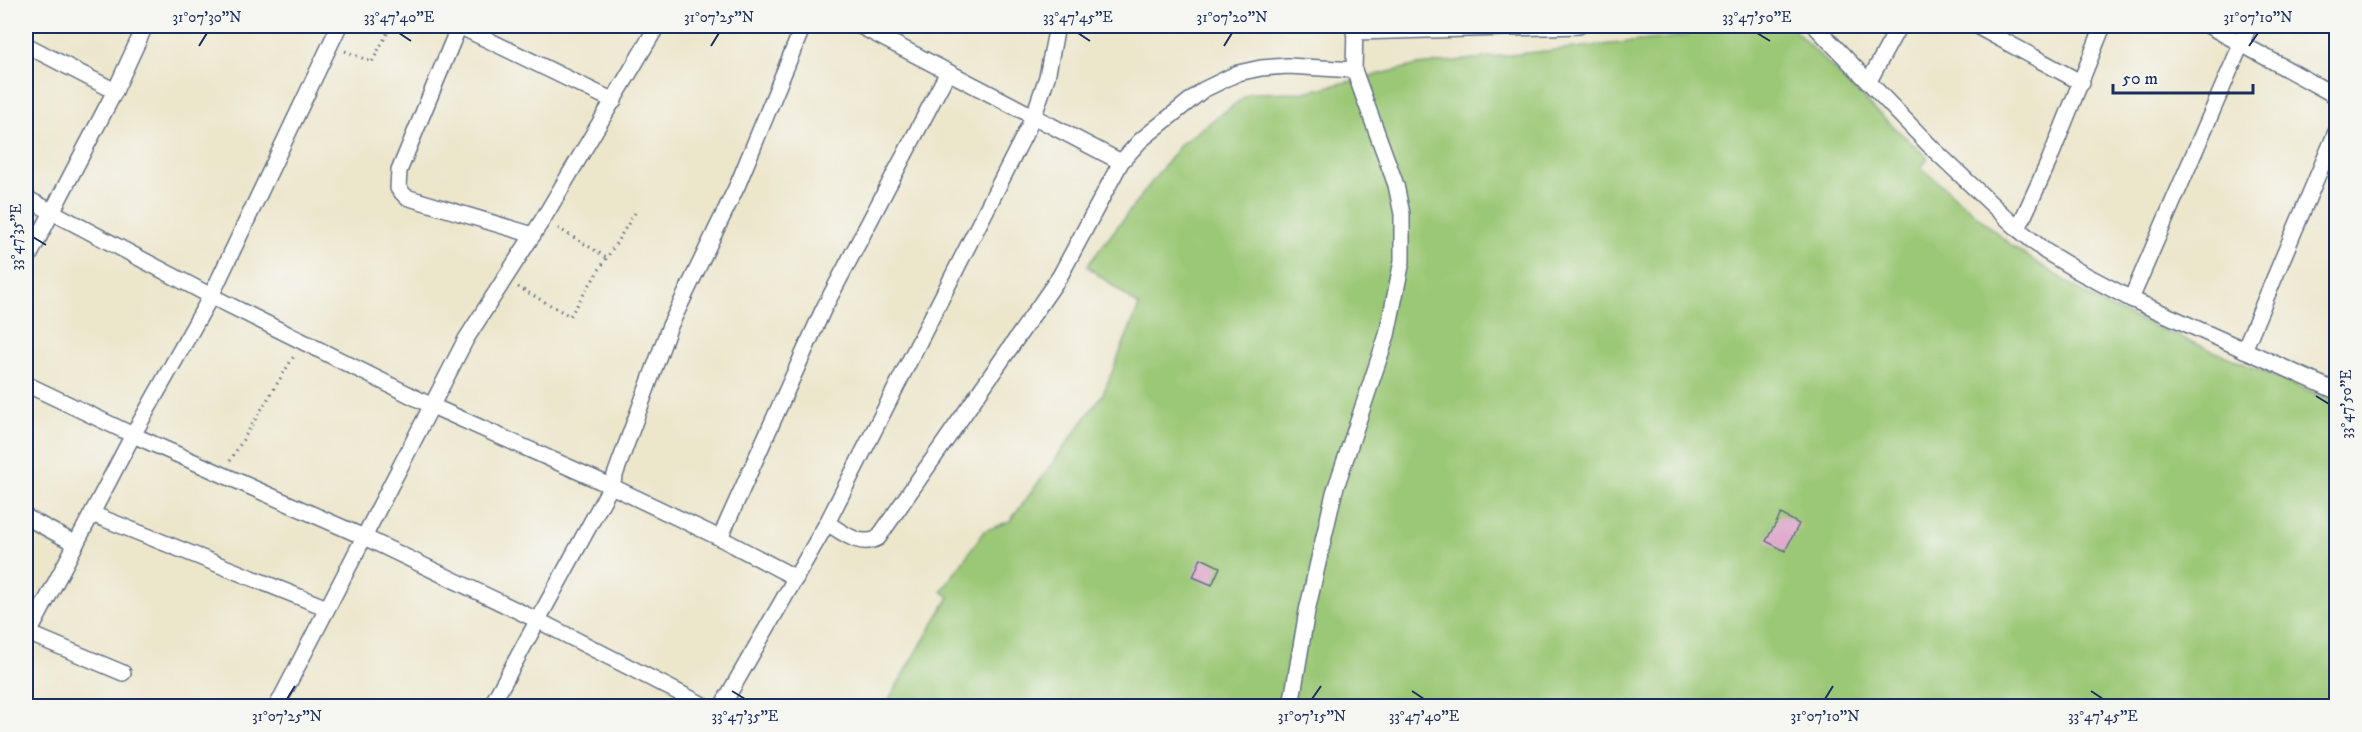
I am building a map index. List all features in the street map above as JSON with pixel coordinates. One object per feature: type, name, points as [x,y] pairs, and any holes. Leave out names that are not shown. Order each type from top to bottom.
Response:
[{"type":"street","points":[[26,262],[115,91],[145,26]]},
{"type":"street","points":[[123,674],[27,636],[133,435],[211,296],[339,26]]},
{"type":"street","points":[[533,235],[406,197],[398,188],[399,171],[459,26],[614,101]]},
{"type":"street","points":[[277,706],[466,339],[543,219],[657,26]]},
{"type":"street","points":[[491,706],[611,486],[669,328],[738,184],[803,26]]},
{"type":"street","points":[[860,26],[1121,162]]},
{"type":"street","points":[[722,706],[827,523],[1033,118],[1047,77],[1058,26]]},
{"type":"street","points":[[1291,706],[1307,611],[1334,493],[1387,335],[1402,261],[1402,214],[1396,185],[1354,70],[1354,29],[1578,26]]},
{"type":"street","points":[[1815,26],[1932,148],[2018,230],[2045,251],[2078,272],[2131,299],[2337,391]]},
{"type":"street","points":[[1869,81],[1899,26]]},
{"type":"street","points":[[2018,230],[2082,82],[2103,26]]},
{"type":"street","points":[[2209,26],[2337,96]]},
{"type":"street","points":[[2131,299],[2249,26]]},
{"type":"street","points":[[1982,29],[2082,82]]},
{"type":"street","points":[[26,45],[115,91]]},
{"type":"street","points":[[827,523],[861,542],[870,543],[878,538],[1060,276],[1121,162],[1169,115],[1203,90],[1238,73],[1288,66],[1354,70]]},
{"type":"street","points":[[720,538],[823,310],[948,72]]},
{"type":"street","points":[[2244,350],[2337,132]]},
{"type":"street","points":[[26,198],[302,342],[430,405],[611,486],[720,538],[796,578]]},
{"type":"street","points":[[26,384],[221,475],[364,537],[539,621],[705,706]]},
{"type":"street","points":[[92,514],[327,608]]},
{"type":"street","points":[[26,517],[76,544]]},
{"type":"path","points":[[329,44],[372,62],[391,26]]},
{"type":"path","points":[[504,279],[570,316],[635,213]]},
{"type":"path","points":[[543,219],[607,257]]},
{"type":"path","points":[[221,475],[302,342]]},
{"type":"green space","points":[[1697,26],[1790,26],[1871,106],[1928,158],[1921,167],[2013,247],[2103,305],[2336,402],[2336,706],[885,706],[949,597],[942,591],[984,531],[1010,521],[1103,394],[1139,306],[1087,266],[1181,144],[1250,93],[1305,92],[1418,65],[1686,36]]},
{"type":"building","points":[[1781,514],[1799,524],[1785,551],[1766,541]]},
{"type":"building","points":[[1201,558],[1220,567],[1212,585],[1193,577]]}]
